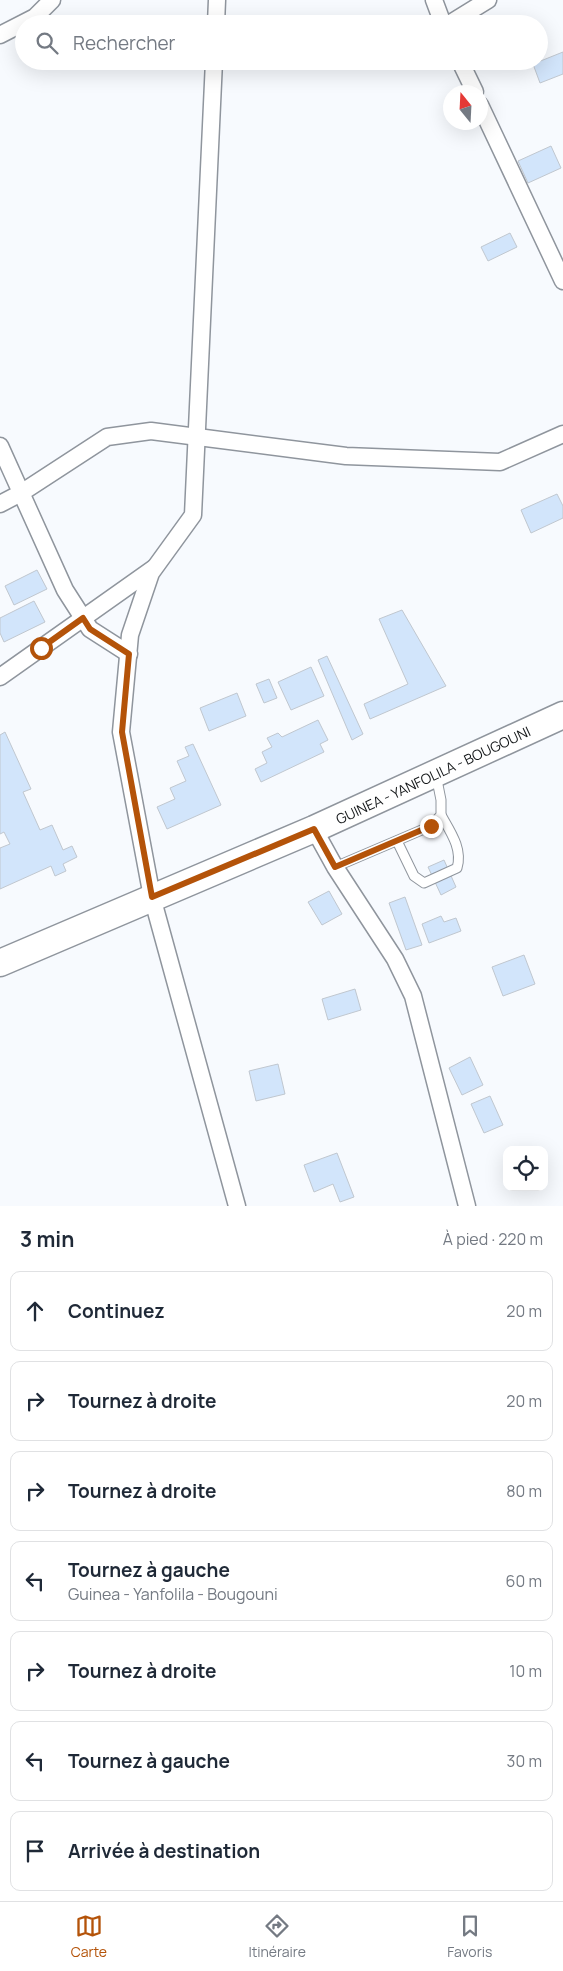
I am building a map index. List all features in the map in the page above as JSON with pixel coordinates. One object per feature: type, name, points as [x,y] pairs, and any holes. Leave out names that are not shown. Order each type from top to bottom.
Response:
[{"type":"main road","name":"GUINEA - YANFOLILA - BOUGOUNI","points":[[1,960],[314,829],[563,715]]},
{"type":"street","points":[[37,15],[52,0]]},
{"type":"street","points":[[216,0],[216,15]]},
{"type":"street","points":[[434,0],[440,15]]},
{"type":"street","points":[[464,15],[488,0]]},
{"type":"street","points":[[0,35],[15,27]]},
{"type":"street","points":[[214,70],[194,515],[151,573],[130,635],[122,732],[152,897],[237,1206]]},
{"type":"street","points":[[464,70],[471,85]]},
{"type":"street","points":[[488,122],[563,281]]},
{"type":"street","points":[[0,504],[21,493],[106,437],[151,431],[346,456],[500,462],[563,434]]},
{"type":"street","points":[[0,446],[65,590],[90,629],[129,654]]},
{"type":"street","points":[[0,677],[155,567]]},
{"type":"street","points":[[314,829],[335,867],[395,959],[413,996],[466,1206]]},
{"type":"lane","points":[[397,841],[414,876],[424,883],[457,868],[460,859],[457,847],[441,814],[441,800],[436,773]]},
{"type":"lane","points":[[335,867],[431,826],[441,814]]},
{"type":"building","points":[[563,52],[563,74],[540,83],[535,70],[548,70],[548,58]]},
{"type":"building","points":[[551,146],[561,168],[528,183],[518,161]]},
{"type":"building","points":[[510,233],[517,247],[488,261],[481,247]]},
{"type":"building","points":[[557,494],[563,506],[563,518],[531,533],[521,510]]},
{"type":"building","points":[[37,570],[47,589],[14,605],[5,586]]},
{"type":"building","points":[[34,601],[45,622],[4,642],[0,633],[0,618]]},
{"type":"building","points":[[402,610],[446,686],[370,719],[364,704],[408,684],[379,619]]},
{"type":"building","points":[[327,656],[363,734],[352,740],[318,660]]},
{"type":"building","points":[[311,667],[324,696],[291,710],[278,682]]},
{"type":"building","points":[[269,679],[277,698],[264,703],[256,684]]},
{"type":"building","points":[[237,693],[246,716],[209,731],[200,708]]},
{"type":"building","points":[[318,720],[328,740],[320,744],[324,752],[261,782],[255,769],[267,763],[262,752],[272,747],[267,738],[278,733],[282,737]]},
{"type":"building","points":[[5,732],[31,789],[23,792],[40,830],[52,825],[63,850],[72,846],[77,857],[63,864],[66,871],[55,876],[51,866],[0,889],[0,848],[10,844],[4,832],[0,834],[0,735]]},
{"type":"building","points":[[193,744],[221,805],[167,829],[157,807],[175,799],[170,788],[186,781],[177,761],[189,756],[185,747]]},
{"type":"building","points":[[444,860],[456,887],[441,895],[428,867]]},
{"type":"building","points":[[329,891],[342,914],[322,925],[308,902]]},
{"type":"building","points":[[405,897],[422,945],[406,950],[389,903]]},
{"type":"building","points":[[441,916],[444,922],[456,918],[461,931],[429,943],[422,924]]},
{"type":"building","points":[[524,955],[535,984],[503,996],[492,967]]},
{"type":"building","points":[[355,989],[361,1010],[328,1020],[322,999]]},
{"type":"building","points":[[470,1057],[483,1085],[462,1095],[449,1068]]},
{"type":"building","points":[[278,1064],[285,1094],[256,1101],[249,1071]]},
{"type":"building","points":[[490,1096],[503,1125],[484,1133],[471,1104]]},
{"type":"building","points":[[337,1153],[354,1197],[340,1202],[333,1184],[314,1192],[304,1165]]},
{"type":"route","points":[[41,648],[83,618],[90,629],[129,654],[122,732],[152,897],[314,829],[335,867],[431,826]]}]
